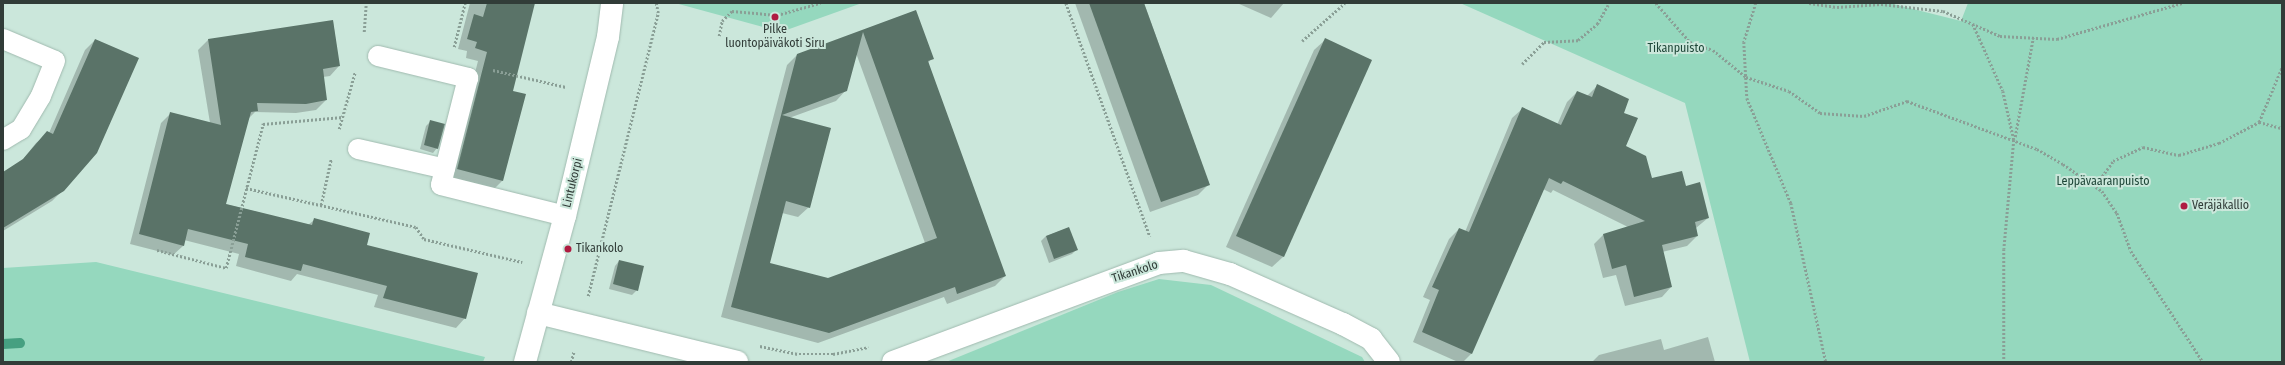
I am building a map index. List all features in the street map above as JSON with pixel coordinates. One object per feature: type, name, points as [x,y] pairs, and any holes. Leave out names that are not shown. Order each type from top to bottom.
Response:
[{"type":"street","name":"Lintukorpi","points":[[526,362],[565,216],[608,37],[612,3]]},
{"type":"street","name":"Tikankolo","points":[[893,362],[1159,263],[1184,261],[1230,274],[1371,339],[1389,362]]},
{"type":"street","points":[[538,313],[737,362]]},
{"type":"lane","points":[[3,40],[55,61],[41,96],[21,129],[3,140]]},
{"type":"lane","points":[[378,56],[468,78],[441,185],[565,216]]},
{"type":"lane","points":[[358,149],[445,169]]},
{"type":"path","points":[[363,35],[366,3]]},
{"type":"path","points":[[447,73],[465,3]]},
{"type":"path","points":[[582,324],[658,13],[656,3]]},
{"type":"path","points":[[719,36],[722,21],[732,12],[777,14],[820,3]]},
{"type":"path","points":[[1066,3],[1159,263]]},
{"type":"path","points":[[1302,41],[1345,3]]},
{"type":"path","points":[[1567,3],[1608,5],[1615,3]]},
{"type":"path","points":[[1656,3],[1690,42],[1713,50],[1746,77],[1789,91],[1820,113],[1864,116],[1907,101],[2037,149],[2102,190],[2117,213],[2131,251],[2203,362]]},
{"type":"path","points":[[1756,3],[1744,42],[1747,98],[1791,203],[1826,362]]},
{"type":"path","points":[[1809,3],[1837,7],[1882,4],[1943,11],[2000,36],[2057,39],[2182,3]]},
{"type":"path","points":[[1522,64],[1544,42],[1578,40],[1598,24],[1608,5]]},
{"type":"path","points":[[1973,24],[2003,91],[2014,140]]},
{"type":"path","points":[[2004,362],[2004,249],[2014,140],[2033,38]]},
{"type":"path","points":[[336,137],[357,66]]},
{"type":"path","points":[[468,78],[475,66],[566,88]]},
{"type":"path","points":[[2095,186],[2114,162],[2143,146],[2179,155],[2219,143],[2259,122],[2282,67]]},
{"type":"path","points":[[157,250],[226,268],[263,124],[343,117]]},
{"type":"path","points":[[2259,122],[2282,128]]},
{"type":"path","points":[[321,205],[333,152]]},
{"type":"path","points":[[246,188],[416,227],[424,239],[522,262]]},
{"type":"green space","name":"Pilke luontopäiväkoti Siru","points":[[675,3],[862,3],[781,32]]},
{"type":"green space","name":"Leppävaaranpuisto","points":[[1460,3],[1889,3],[1961,21],[1968,3],[2282,3],[2282,362],[1750,362],[1685,103]]},
{"type":"green space","points":[[96,262],[485,357],[483,362],[3,362],[3,268]]},
{"type":"green space","points":[[1159,279],[1211,285],[1362,357],[1365,362],[946,362],[1118,292]]},
{"type":"building","points":[[487,3],[535,3],[513,91],[526,94],[503,181],[457,169],[487,52],[475,48],[477,42],[467,39],[474,14],[483,17]]},
{"type":"building","points":[[1089,3],[1144,3],[1210,185],[1161,202]]},
{"type":"building","points":[[916,10],[934,59],[928,61],[1006,276],[957,294],[955,287],[829,333],[731,307],[797,54]],"holes":[[[863,32],[937,238],[828,278],[770,263],[786,201],[810,208],[831,128],[782,115],[847,91]]]},
{"type":"building","points":[[333,20],[340,66],[323,69],[327,100],[306,104],[257,103],[258,111],[251,112],[226,204],[312,225],[314,218],[370,233],[367,245],[478,273],[466,319],[383,298],[387,286],[303,264],[301,271],[245,257],[248,244],[188,229],[184,246],[139,234],[170,112],[221,125],[208,39]]},
{"type":"building","points":[[1325,38],[1372,60],[1284,257],[1236,236]]},
{"type":"building","points":[[95,39],[139,58],[97,153],[64,191],[3,228],[3,172],[23,159],[47,131],[53,134]]},
{"type":"building","points":[[1597,84],[1629,99],[1624,113],[1638,118],[1626,146],[1646,156],[1652,178],[1682,171],[1686,186],[1700,182],[1709,218],[1695,222],[1698,236],[1662,245],[1672,287],[1634,297],[1626,265],[1612,269],[1603,234],[1645,221],[1563,181],[1561,184],[1549,178],[1472,354],[1422,332],[1439,290],[1432,287],[1459,228],[1469,232],[1522,107],[1561,125],[1577,91],[1592,97]]},
{"type":"building","points":[[430,120],[445,124],[438,149],[424,145]]},
{"type":"building","points":[[1069,227],[1078,250],[1054,259],[1046,236]]},
{"type":"building","points":[[619,260],[644,266],[638,291],[613,284]]},
{"type":"waterway","points":[[3,344],[20,343]]},
{"type":"place","name":"Pilke luontopäiväkoti Siru","points":[[775,17]]},
{"type":"place","name":"Veräjäkallio","points":[[2184,206]]},
{"type":"place","name":"Tikankolo","points":[[568,249]]},
{"type":"park label","name":"Tikanpuisto","points":[[1676,49]]}]
